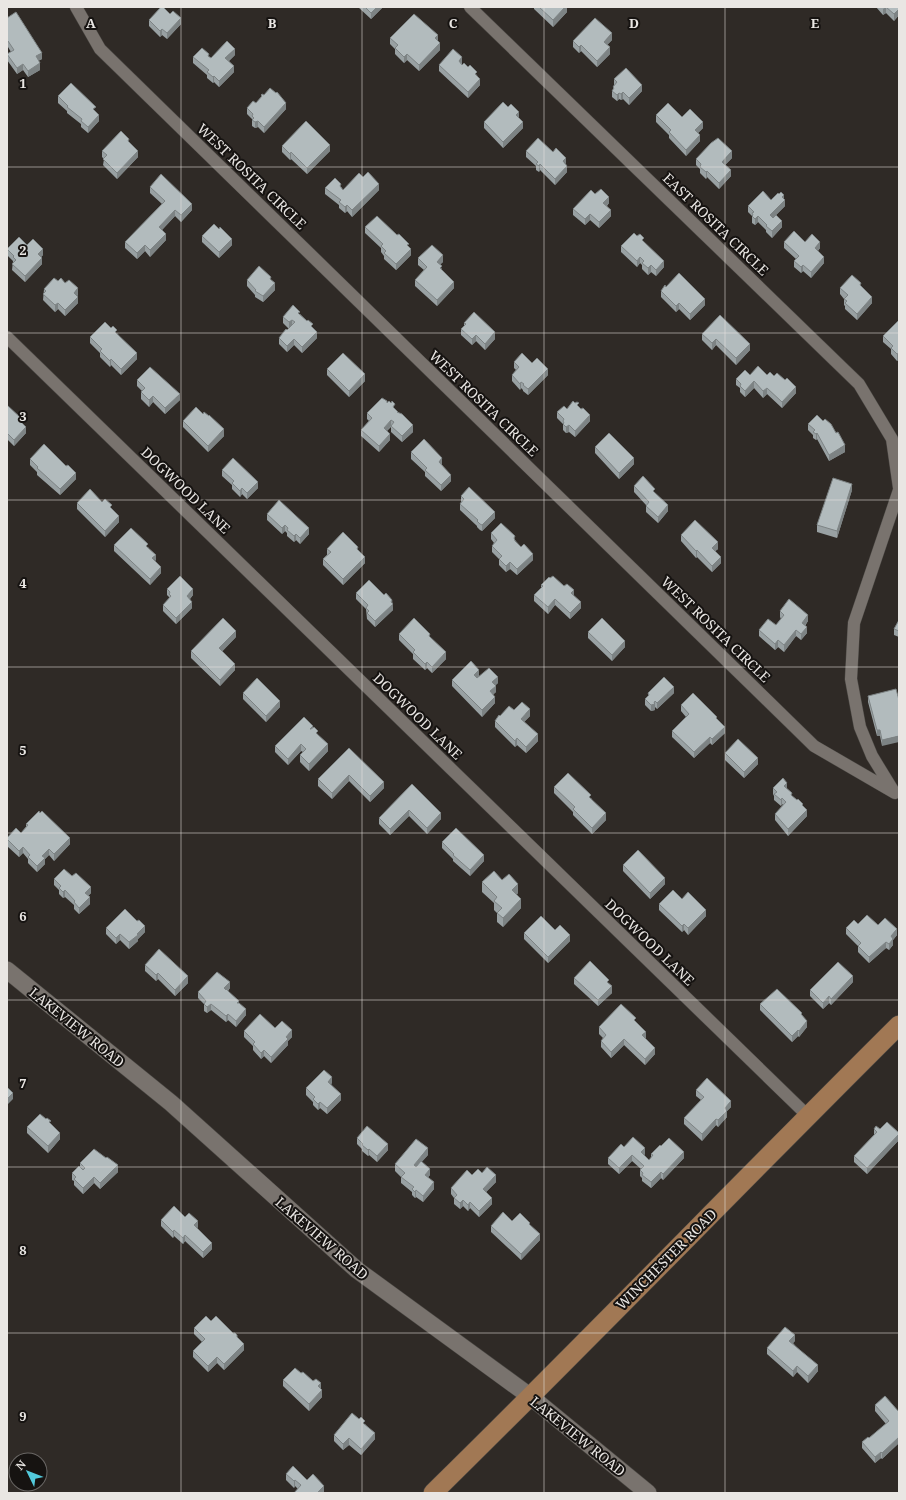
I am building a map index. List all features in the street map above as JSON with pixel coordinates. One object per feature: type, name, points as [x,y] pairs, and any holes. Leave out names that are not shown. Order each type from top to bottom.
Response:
[{"type":"main road","name":"WINCHESTER ROAD","points":[[433,1493],[531,1397],[899,1025]]},
{"type":"street","name":"WEST ROSITA CIRCLE","points":[[76,7],[100,49],[814,746],[897,795]]},
{"type":"street","name":"EAST ROSITA CIRCLE","points":[[470,7],[858,384],[892,439],[899,489],[854,623],[851,680],[860,727],[872,756],[897,795]]},
{"type":"street","name":"DOGWOOD LANE","points":[[7,337],[808,1116]]},
{"type":"street","name":"LAKEVIEW ROAD","points":[[7,970],[171,1104],[357,1270],[531,1397],[648,1493]]},
{"type":"building","points":[[161,7],[163,7],[170,14],[173,11],[181,18],[167,33],[162,29],[160,31],[149,20]]},
{"type":"building","points":[[365,7],[377,7],[371,13]]},
{"type":"building","points":[[539,7],[565,7],[553,20]]},
{"type":"building","points":[[886,7],[899,7],[899,9],[894,14]]},
{"type":"building","points":[[16,12],[42,53],[36,56],[40,63],[28,71],[23,64],[17,68],[7,54],[14,50],[8,41],[7,42],[7,18]]},
{"type":"building","points":[[414,14],[438,35],[435,38],[440,43],[419,65],[407,54],[404,57],[395,48],[398,45],[390,38]]},
{"type":"building","points":[[595,18],[612,33],[604,42],[610,47],[597,61],[581,45],[579,47],[573,41]]},
{"type":"building","points":[[227,41],[235,49],[225,58],[234,66],[219,81],[207,72],[209,70],[193,57],[202,48],[211,58]]},
{"type":"building","points":[[453,49],[462,57],[459,61],[462,65],[464,63],[468,67],[470,65],[477,72],[475,74],[480,79],[468,92],[439,65]]},
{"type":"building","points":[[626,68],[642,85],[629,98],[623,92],[617,95],[612,91],[617,82],[614,79]]},
{"type":"building","points":[[71,83],[96,107],[93,109],[99,115],[88,127],[81,121],[82,119],[67,107],[68,106],[58,96]]},
{"type":"building","points":[[270,88],[276,93],[277,92],[286,103],[264,127],[258,121],[255,122],[252,120],[254,118],[252,116],[253,114],[247,108],[253,101],[256,103],[262,96],[261,95],[264,95]]},
{"type":"building","points":[[503,102],[508,107],[511,104],[519,112],[516,115],[523,122],[503,142],[484,122]]},
{"type":"building","points":[[668,103],[682,117],[690,109],[703,122],[695,130],[700,135],[686,150],[669,132],[671,130],[656,115]]},
{"type":"building","points":[[306,121],[330,145],[307,168],[291,152],[290,154],[282,146]]},
{"type":"building","points":[[121,131],[138,151],[117,173],[103,159],[107,155],[102,151]]},
{"type":"building","points":[[538,138],[553,152],[556,148],[566,158],[563,161],[567,166],[555,179],[540,164],[539,166],[536,164],[538,162],[526,151]]},
{"type":"building","points":[[718,138],[732,151],[722,162],[731,170],[719,183],[707,171],[706,172],[700,167],[701,164],[696,159],[711,143]]},
{"type":"building","points":[[368,172],[379,184],[352,210],[347,205],[345,207],[339,202],[341,200],[325,188],[335,178],[341,184],[340,186],[343,190],[359,173],[363,177]]},
{"type":"building","points":[[161,174],[192,204],[181,215],[175,210],[159,227],[166,234],[150,250],[145,245],[137,253],[125,242],[165,201],[150,187]]},
{"type":"building","points":[[601,189],[609,197],[603,203],[611,210],[599,222],[590,214],[585,219],[573,209],[591,190],[595,194]]},
{"type":"building","points":[[763,191],[771,200],[778,193],[779,194],[781,192],[784,195],[782,197],[785,200],[770,215],[773,218],[776,215],[782,221],[772,231],[758,216],[755,219],[752,216],[752,213],[754,212],[748,206]]},
{"type":"building","points":[[377,216],[397,235],[399,234],[409,244],[407,245],[411,249],[396,264],[384,253],[386,251],[381,246],[383,244],[365,227]]},
{"type":"building","points":[[214,224],[219,229],[220,227],[232,239],[219,252],[202,236]]},
{"type":"building","points":[[794,231],[805,242],[812,234],[820,242],[815,248],[824,257],[811,272],[803,265],[801,267],[794,261],[799,256],[784,242]]},
{"type":"building","points":[[634,233],[637,236],[640,234],[644,238],[642,240],[664,261],[656,270],[651,265],[648,268],[642,263],[644,261],[640,257],[637,261],[621,246]]},
{"type":"building","points":[[19,237],[27,245],[33,239],[43,249],[38,254],[42,258],[25,276],[12,264],[16,260],[7,249]]},
{"type":"building","points":[[432,245],[443,255],[437,262],[442,266],[440,268],[454,282],[437,300],[415,280],[427,267],[418,258]]},
{"type":"building","points":[[259,266],[275,283],[263,296],[255,291],[256,290],[247,280]]},
{"type":"building","points":[[679,273],[705,299],[690,314],[679,303],[676,306],[661,291],[665,285],[666,287]]},
{"type":"building","points":[[852,275],[861,283],[860,285],[872,297],[857,314],[845,303],[847,301],[844,299],[848,295],[840,288]]},
{"type":"building","points":[[54,278],[58,281],[61,278],[65,283],[69,280],[78,288],[74,293],[78,297],[65,310],[58,303],[55,305],[43,294],[46,291],[44,289]]},
{"type":"building","points":[[293,305],[300,312],[298,313],[313,324],[311,326],[317,332],[302,347],[294,339],[287,346],[279,338],[286,329],[287,330],[295,322],[292,320],[289,322],[283,317]]},
{"type":"building","points":[[474,312],[495,332],[485,344],[476,335],[472,339],[461,329],[466,324],[464,323]]},
{"type":"building","points":[[720,315],[750,344],[736,358],[716,339],[712,343],[702,334]]},
{"type":"building","points":[[898,321],[899,353],[897,354],[891,348],[893,346],[883,336]]},
{"type":"building","points":[[105,322],[111,328],[113,326],[117,330],[115,332],[137,353],[121,369],[100,351],[102,349],[90,337]]},
{"type":"building","points":[[343,353],[365,374],[349,391],[327,369]]},
{"type":"building","points":[[522,353],[532,363],[537,358],[548,369],[528,389],[521,382],[520,384],[512,375],[519,367],[514,362]]},
{"type":"building","points":[[758,366],[767,375],[770,372],[774,376],[777,373],[785,380],[787,378],[796,387],[782,402],[767,388],[763,391],[754,381],[745,391],[736,379],[745,370],[750,375]]},
{"type":"building","points":[[150,367],[180,394],[165,408],[153,396],[149,400],[141,392],[145,388],[137,380]]},
{"type":"building","points":[[382,398],[387,401],[387,403],[389,401],[391,403],[392,401],[395,404],[393,407],[397,412],[402,414],[413,425],[402,436],[391,426],[394,422],[391,420],[384,428],[390,434],[379,446],[361,430],[372,418],[367,413]]},
{"type":"building","points":[[573,401],[575,403],[579,403],[577,405],[581,409],[583,408],[590,415],[575,431],[569,425],[566,427],[563,424],[564,419],[557,412],[564,406],[567,409]]},
{"type":"building","points":[[7,405],[22,419],[20,421],[26,427],[14,440],[7,433]]},
{"type":"building","points":[[196,407],[203,414],[204,412],[209,415],[224,429],[208,446],[183,421]]},
{"type":"building","points":[[817,415],[823,421],[825,419],[831,424],[836,433],[838,432],[845,445],[829,455],[817,433],[816,434],[813,432],[815,430],[808,424]]},
{"type":"building","points":[[609,433],[634,458],[619,473],[595,447]]},
{"type":"building","points":[[424,439],[442,458],[439,462],[451,475],[441,485],[425,470],[427,468],[411,452]]},
{"type":"building","points":[[44,444],[66,466],[68,465],[76,473],[60,489],[37,468],[38,467],[30,459]]},
{"type":"building","points":[[233,458],[258,482],[247,493],[242,488],[240,491],[232,483],[234,481],[222,470]]},
{"type":"building","points":[[643,476],[655,489],[653,491],[668,505],[658,517],[646,506],[649,502],[634,486]]},
{"type":"building","points":[[833,478],[852,484],[837,531],[817,525]]},
{"type":"building","points":[[469,487],[495,512],[482,525],[460,504],[464,499],[461,496]]},
{"type":"building","points":[[90,489],[102,502],[105,499],[112,505],[110,507],[119,516],[105,531],[77,503]]},
{"type":"building","points":[[279,500],[309,528],[300,538],[296,534],[294,536],[287,530],[288,528],[285,525],[282,528],[267,514]]},
{"type":"building","points":[[695,520],[718,542],[712,548],[721,557],[712,566],[681,535]]},
{"type":"building","points":[[501,523],[515,536],[515,541],[521,547],[524,544],[533,554],[517,569],[510,562],[506,566],[499,559],[502,556],[492,546],[497,540],[491,533]]},
{"type":"building","points":[[131,528],[148,544],[146,546],[156,555],[152,558],[161,567],[150,579],[114,545]]},
{"type":"building","points":[[343,532],[358,547],[357,549],[365,557],[343,579],[323,559],[331,552],[327,549]]},
{"type":"building","points":[[180,576],[193,589],[187,596],[192,602],[176,618],[163,605],[171,596],[167,589]]},
{"type":"building","points":[[553,576],[564,586],[567,584],[574,590],[571,593],[581,602],[570,613],[555,599],[548,607],[534,595],[549,577],[550,578]]},
{"type":"building","points":[[369,580],[384,595],[386,593],[392,600],[391,602],[393,604],[375,621],[367,613],[369,611],[366,608],[368,605],[356,593]]},
{"type":"building","points":[[789,599],[808,615],[802,623],[807,627],[801,634],[796,630],[784,645],[778,640],[775,644],[759,630],[768,619],[776,625],[784,615],[780,611]]},
{"type":"building","points":[[223,618],[236,631],[219,648],[235,664],[220,680],[191,651]]},
{"type":"building","points":[[414,618],[430,634],[429,636],[446,652],[432,667],[427,662],[425,664],[413,652],[415,650],[399,634]]},
{"type":"building","points":[[602,618],[625,641],[612,655],[588,632]]},
{"type":"building","points":[[899,620],[899,631],[894,629]]},
{"type":"building","points":[[471,661],[479,670],[474,675],[477,678],[489,668],[498,677],[492,682],[496,686],[490,691],[495,697],[482,710],[452,680]]},
{"type":"building","points":[[664,677],[674,687],[657,703],[655,701],[655,704],[651,705],[645,699],[649,695],[648,693]]},
{"type":"building","points":[[257,678],[280,701],[266,716],[243,693]]},
{"type":"building","points":[[896,689],[899,700],[899,736],[882,740],[880,730],[877,730],[868,696]]},
{"type":"building","points":[[693,693],[725,727],[712,739],[710,737],[694,752],[672,731],[689,714],[681,705]]},
{"type":"building","points":[[522,702],[530,709],[521,719],[538,734],[526,747],[517,738],[515,741],[495,721],[509,706],[514,710]]},
{"type":"building","points":[[304,717],[313,726],[310,729],[314,727],[318,731],[316,733],[328,744],[309,764],[300,755],[306,749],[301,744],[288,759],[275,746]]},
{"type":"building","points":[[738,739],[758,758],[744,772],[725,753]]},
{"type":"building","points":[[349,748],[384,782],[370,796],[349,775],[332,793],[318,779]]},
{"type":"building","points":[[568,773],[591,795],[589,797],[606,813],[592,828],[573,809],[575,807],[554,787]]},
{"type":"building","points":[[783,778],[787,783],[784,786],[792,793],[791,795],[803,804],[802,805],[807,810],[788,829],[775,814],[786,802],[774,794],[777,792],[773,788]]},
{"type":"building","points":[[412,784],[441,813],[427,828],[409,810],[390,829],[379,818]]},
{"type":"building","points":[[39,811],[40,813],[42,811],[70,838],[54,854],[49,849],[42,856],[45,858],[37,866],[28,857],[30,855],[23,847],[19,851],[7,838],[16,828],[21,833],[28,825],[26,824]]},
{"type":"building","points":[[456,828],[484,855],[470,870],[453,855],[454,854],[442,842]]},
{"type":"building","points":[[638,850],[665,878],[650,893],[623,865]]},
{"type":"building","points":[[64,869],[72,876],[76,873],[91,887],[85,893],[90,897],[79,908],[65,890],[63,892],[59,888],[61,886],[54,879]]},
{"type":"building","points":[[494,871],[502,880],[509,874],[518,884],[512,890],[521,899],[503,918],[497,913],[502,908],[494,901],[497,897],[482,882]]},
{"type":"building","points":[[673,890],[682,899],[688,892],[706,910],[688,928],[684,924],[682,926],[659,904]]},
{"type":"building","points":[[125,909],[137,921],[139,920],[145,926],[137,934],[138,935],[129,942],[120,934],[116,938],[106,928]]},
{"type":"building","points":[[867,915],[878,925],[885,918],[897,929],[891,936],[893,939],[889,944],[886,942],[869,957],[858,946],[861,943],[846,928],[854,920],[858,924]]},
{"type":"building","points":[[541,916],[555,930],[560,925],[570,935],[548,957],[524,933]]},
{"type":"building","points":[[159,949],[188,976],[175,990],[158,973],[156,975],[145,965]]},
{"type":"building","points":[[590,961],[609,980],[607,982],[612,986],[598,1000],[574,978]]},
{"type":"building","points":[[838,962],[853,976],[831,999],[829,996],[823,1003],[810,990]]},
{"type":"building","points":[[217,972],[230,982],[224,988],[226,990],[227,989],[239,1001],[237,1003],[246,1009],[236,1021],[228,1014],[226,1016],[211,1004],[207,1007],[204,1004],[206,1001],[198,992]]},
{"type":"building","points":[[777,989],[802,1013],[801,1014],[807,1021],[799,1031],[798,1030],[792,1036],[760,1004]]},
{"type":"building","points":[[621,1004],[636,1018],[634,1020],[646,1032],[642,1035],[655,1048],[645,1059],[624,1039],[611,1052],[601,1041],[606,1035],[599,1027]]},
{"type":"building","points":[[260,1014],[275,1028],[282,1021],[292,1030],[286,1037],[288,1039],[271,1057],[264,1050],[261,1053],[253,1044],[255,1042],[244,1031]]},
{"type":"building","points":[[324,1070],[332,1077],[328,1082],[341,1094],[327,1108],[320,1102],[318,1104],[313,1099],[315,1097],[306,1088]]},
{"type":"building","points":[[707,1078],[731,1101],[725,1108],[727,1111],[718,1120],[716,1119],[702,1134],[684,1118],[704,1097],[696,1090]]},
{"type":"building","points":[[7,1087],[13,1093],[7,1099]]},
{"type":"building","points":[[40,1114],[51,1121],[49,1122],[60,1133],[48,1146],[27,1127]]},
{"type":"building","points":[[887,1122],[899,1134],[867,1168],[854,1156],[877,1132],[874,1129],[876,1126],[880,1129]]},
{"type":"building","points":[[367,1126],[388,1144],[377,1156],[362,1145],[363,1144],[357,1138]]},
{"type":"building","points":[[633,1137],[645,1148],[641,1152],[649,1160],[653,1155],[651,1154],[669,1138],[684,1152],[663,1174],[661,1172],[651,1182],[642,1175],[643,1173],[640,1170],[644,1166],[632,1155],[619,1168],[608,1158],[621,1144],[624,1147]]},
{"type":"building","points":[[416,1139],[428,1148],[414,1165],[416,1167],[421,1161],[430,1169],[425,1175],[434,1182],[423,1196],[416,1190],[415,1192],[412,1189],[414,1187],[401,1177],[405,1173],[395,1164]]},
{"type":"building","points":[[94,1149],[118,1165],[100,1183],[94,1177],[83,1188],[74,1179],[76,1177],[72,1173],[79,1166],[83,1170],[85,1168],[80,1163]]},
{"type":"building","points":[[487,1167],[496,1175],[483,1189],[492,1198],[479,1211],[470,1202],[468,1205],[463,1200],[460,1203],[454,1198],[457,1195],[451,1188],[467,1170],[472,1175],[478,1169],[482,1173]]},
{"type":"building","points":[[174,1206],[185,1217],[189,1213],[198,1221],[194,1225],[212,1243],[203,1252],[185,1235],[183,1238],[174,1230],[173,1232],[161,1220]]},
{"type":"building","points":[[503,1212],[512,1221],[520,1213],[540,1234],[521,1254],[491,1226]]},
{"type":"building","points":[[206,1316],[211,1321],[216,1316],[233,1333],[237,1335],[237,1337],[244,1344],[224,1364],[217,1357],[208,1366],[193,1351],[205,1339],[194,1328]]},
{"type":"building","points":[[785,1327],[795,1335],[789,1341],[818,1365],[808,1376],[797,1366],[793,1371],[767,1348]]},
{"type":"building","points":[[295,1368],[301,1373],[303,1372],[313,1381],[316,1379],[321,1383],[318,1386],[322,1390],[309,1404],[283,1380]]},
{"type":"building","points":[[885,1396],[899,1412],[899,1437],[882,1453],[881,1452],[875,1457],[862,1442],[889,1421],[875,1405]]},
{"type":"building","points":[[352,1413],[359,1419],[361,1417],[365,1421],[363,1423],[375,1433],[361,1449],[349,1438],[343,1444],[334,1435]]},
{"type":"building","points":[[293,1466],[307,1480],[313,1474],[324,1486],[317,1493],[294,1493],[301,1485],[286,1474]]}]
